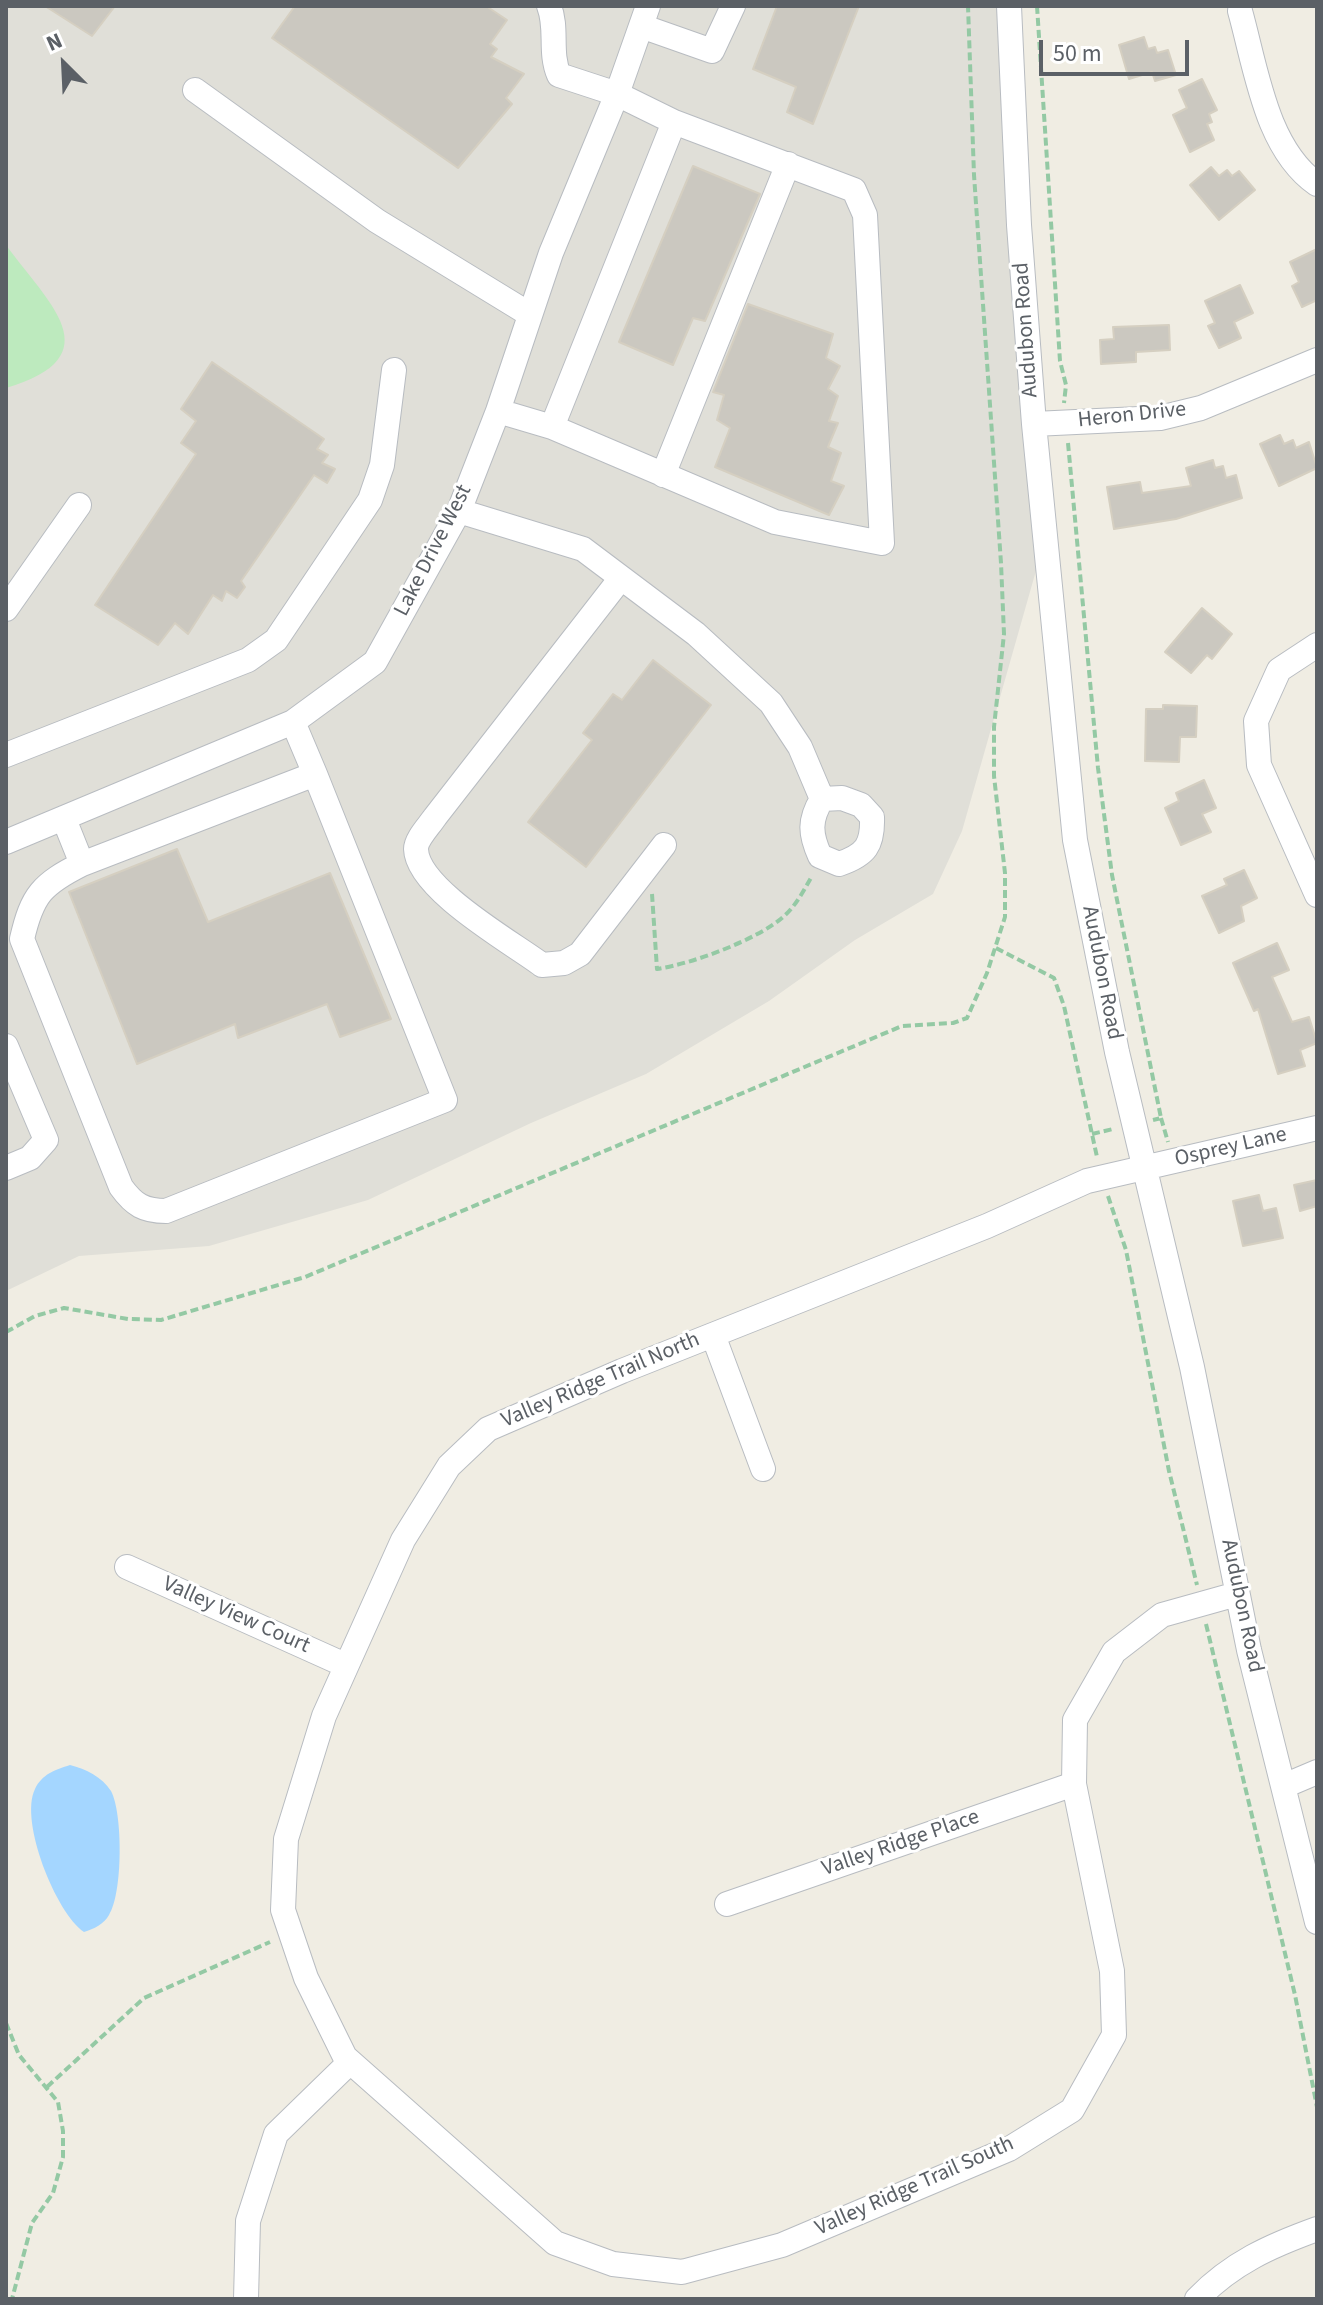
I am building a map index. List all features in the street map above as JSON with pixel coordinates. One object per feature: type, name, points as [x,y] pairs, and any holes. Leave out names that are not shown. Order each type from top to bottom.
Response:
[{"type":"street","points":[[498,411],[552,427],[775,522],[882,543],[865,215],[854,190],[674,122],[617,94],[559,75],[552,59],[554,19],[549,6]]},
{"type":"street","points":[[644,16],[712,51],[733,6]]},
{"type":"street","name":"Audubon Road","points":[[1009,6],[1019,225],[1034,424],[1075,840],[1134,1124],[1192,1367],[1237,1594],[1317,1922]]},
{"type":"street","points":[[1240,11],[1264,98],[1280,140],[1300,173],[1317,184]]},
{"type":"street","name":"Lake Drive West","points":[[6,842],[293,722],[375,662],[459,511],[498,411],[529,314],[617,94],[644,16]]},
{"type":"street","points":[[195,90],[377,221],[529,314]]},
{"type":"street","points":[[552,427],[674,122]]},
{"type":"street","points":[[663,475],[788,164]]},
{"type":"street","name":"Heron Drive","points":[[1034,424],[1160,418],[1201,408],[1317,360]]},
{"type":"street","points":[[6,755],[248,660],[276,640],[370,500],[382,465],[394,370]]},
{"type":"street","points":[[6,609],[79,505]]},
{"type":"street","points":[[459,511],[583,549],[696,634],[771,703],[800,747],[822,799]]},
{"type":"street","points":[[621,578],[416,845],[421,868],[432,884],[542,965],[564,963],[580,954],[664,845]]},
{"type":"street","points":[[1317,645],[1279,670],[1256,721],[1259,765],[1317,895]]},
{"type":"street","points":[[293,722],[315,774],[445,1100],[166,1211],[147,1211],[132,1202],[121,1187],[22,939],[37,894],[52,879],[82,864],[315,774]]},
{"type":"street","points":[[842,798],[861,805],[872,817],[872,841],[860,857],[839,864],[820,856],[811,836],[812,815],[822,799],[842,798]]},
{"type":"street","points":[[64,819],[82,864]]},
{"type":"street","points":[[6,1046],[15,1094],[46,1140],[30,1158],[6,1168]]},
{"type":"street","name":"Osprey Lane","points":[[1145,1169],[1317,1128]]},
{"type":"street","name":"Valley Ridge Trail North","points":[[350,2062],[306,1978],[283,1910],[286,1839],[324,1716],[345,1665],[403,1540],[449,1466],[488,1429],[1102,1178],[1145,1169]]},
{"type":"street","points":[[713,1335],[763,1469]]},
{"type":"street","name":"Valley View Court","points":[[127,1567],[345,1665]]},
{"type":"street","name":"Valley Ridge Trail South","points":[[350,2062],[555,2243],[613,2264],[682,2272],[782,2245],[1009,2149],[1072,2110],[1114,2035],[1112,1971],[1074,1784],[1075,1720],[1114,1652],[1162,1615],[1237,1594]]},
{"type":"street","points":[[1284,1786],[1317,1772]]},
{"type":"street","name":"Valley Ridge Place","points":[[727,1904],[1074,1784]]},
{"type":"street","points":[[246,2299],[248,2221],[276,2134],[350,2062]]},
{"type":"street","points":[[1197,2299],[1225,2271],[1260,2250],[1317,2229]]},
{"type":"path","points":[[6,1332],[35,1316],[64,1308],[128,1319],[161,1320],[305,1277],[902,1026],[953,1023],[967,1018],[996,948],[1005,917],[1005,873],[994,776],[994,727],[1004,634],[974,175],[968,6]]},
{"type":"path","points":[[1037,6],[1059,347],[1066,385],[1063,423],[1070,451],[1098,768],[1110,860],[1134,994],[1161,1118],[1092,1134]]},
{"type":"path","points":[[639,878],[652,888],[657,969],[674,967],[755,934],[783,917],[827,859]]},
{"type":"path","points":[[996,948],[1054,978],[1064,1006],[1102,1178],[1126,1250],[1169,1471],[1295,1995],[1317,2107]]},
{"type":"path","points":[[47,2087],[144,1998],[291,1933]]},
{"type":"path","points":[[6,2023],[19,2055],[58,2102],[63,2157],[53,2193],[32,2223],[12,2299]]},
{"type":"shaded area","points":[[6,6],[1009,6],[1045,539],[962,831],[933,894],[855,940],[769,1001],[646,1074],[531,1123],[368,1200],[209,1246],[79,1256],[6,1291]]},
{"type":"green space","points":[[6,245],[53,307],[62,326],[65,344],[57,360],[39,375],[6,388]]},
{"type":"water","points":[[70,1765],[93,1774],[103,1782],[111,1791],[118,1817],[120,1853],[114,1905],[104,1921],[84,1932],[73,1922],[52,1887],[32,1822],[31,1804],[38,1784],[50,1773]]},
{"type":"building","points":[[45,6],[115,6],[92,36]]},
{"type":"building","points":[[295,6],[486,6],[507,20],[490,44],[497,49],[491,57],[524,74],[506,98],[512,104],[458,168],[272,38]]},
{"type":"building","points":[[777,6],[859,6],[813,124],[787,112],[796,87],[753,69]]},
{"type":"building","points":[[1144,37],[1148,49],[1155,47],[1157,53],[1168,50],[1176,75],[1155,81],[1152,72],[1129,79],[1119,45]]},
{"type":"building","points":[[1202,79],[1217,110],[1209,114],[1212,122],[1207,124],[1214,140],[1190,152],[1173,115],[1187,108],[1179,90]]},
{"type":"building","points":[[693,166],[760,194],[705,321],[693,318],[673,365],[619,342]]},
{"type":"building","points":[[1211,167],[1219,176],[1227,170],[1232,176],[1239,171],[1255,190],[1219,220],[1190,185]]},
{"type":"building","points":[[1317,249],[1317,300],[1302,307],[1292,286],[1299,282],[1290,262]]},
{"type":"building","points":[[1240,285],[1253,313],[1234,322],[1241,338],[1219,348],[1208,326],[1215,323],[1205,301]]},
{"type":"building","points":[[748,304],[833,334],[826,358],[840,366],[828,389],[838,396],[829,421],[838,423],[828,447],[841,453],[831,481],[844,486],[829,515],[715,467],[730,428],[717,420],[724,395],[713,392]]},
{"type":"building","points":[[1169,325],[1170,350],[1136,352],[1136,362],[1101,364],[1100,340],[1114,339],[1113,327]]},
{"type":"building","points":[[212,362],[324,439],[317,449],[328,455],[322,463],[335,469],[327,483],[314,475],[241,581],[245,587],[237,598],[226,591],[222,601],[213,595],[188,634],[175,623],[158,645],[95,605],[196,454],[181,443],[196,421],[181,409]]},
{"type":"building","points":[[1280,435],[1284,444],[1293,440],[1296,448],[1309,442],[1317,468],[1279,486],[1260,444]]},
{"type":"building","points":[[1213,460],[1215,468],[1223,466],[1226,478],[1236,475],[1242,498],[1176,519],[1114,529],[1107,487],[1140,482],[1142,493],[1191,486],[1186,468]]},
{"type":"building","points":[[1202,608],[1232,634],[1212,659],[1207,655],[1191,673],[1165,652]]},
{"type":"building","points":[[653,660],[711,705],[586,867],[528,822],[592,740],[583,733],[613,694],[622,700]]},
{"type":"building","points":[[1163,705],[1197,706],[1196,737],[1180,737],[1179,762],[1145,761],[1146,709],[1163,709]]},
{"type":"building","points":[[1204,780],[1216,808],[1202,814],[1211,832],[1181,845],[1165,808],[1179,801],[1176,793]]},
{"type":"building","points":[[177,849],[208,922],[330,873],[391,1019],[340,1037],[327,1004],[238,1038],[235,1024],[137,1064],[69,892]]},
{"type":"building","points":[[1244,870],[1257,898],[1241,906],[1244,921],[1219,933],[1202,896],[1227,885],[1224,879]]},
{"type":"building","points":[[1277,943],[1289,970],[1272,977],[1292,1022],[1309,1017],[1317,1043],[1300,1050],[1305,1066],[1278,1074],[1258,1009],[1254,1011],[1233,963]]},
{"type":"building","points":[[1317,1180],[1317,1206],[1300,1211],[1294,1185]]},
{"type":"building","points":[[1259,1195],[1263,1211],[1276,1208],[1283,1238],[1243,1246],[1233,1201]]}]
